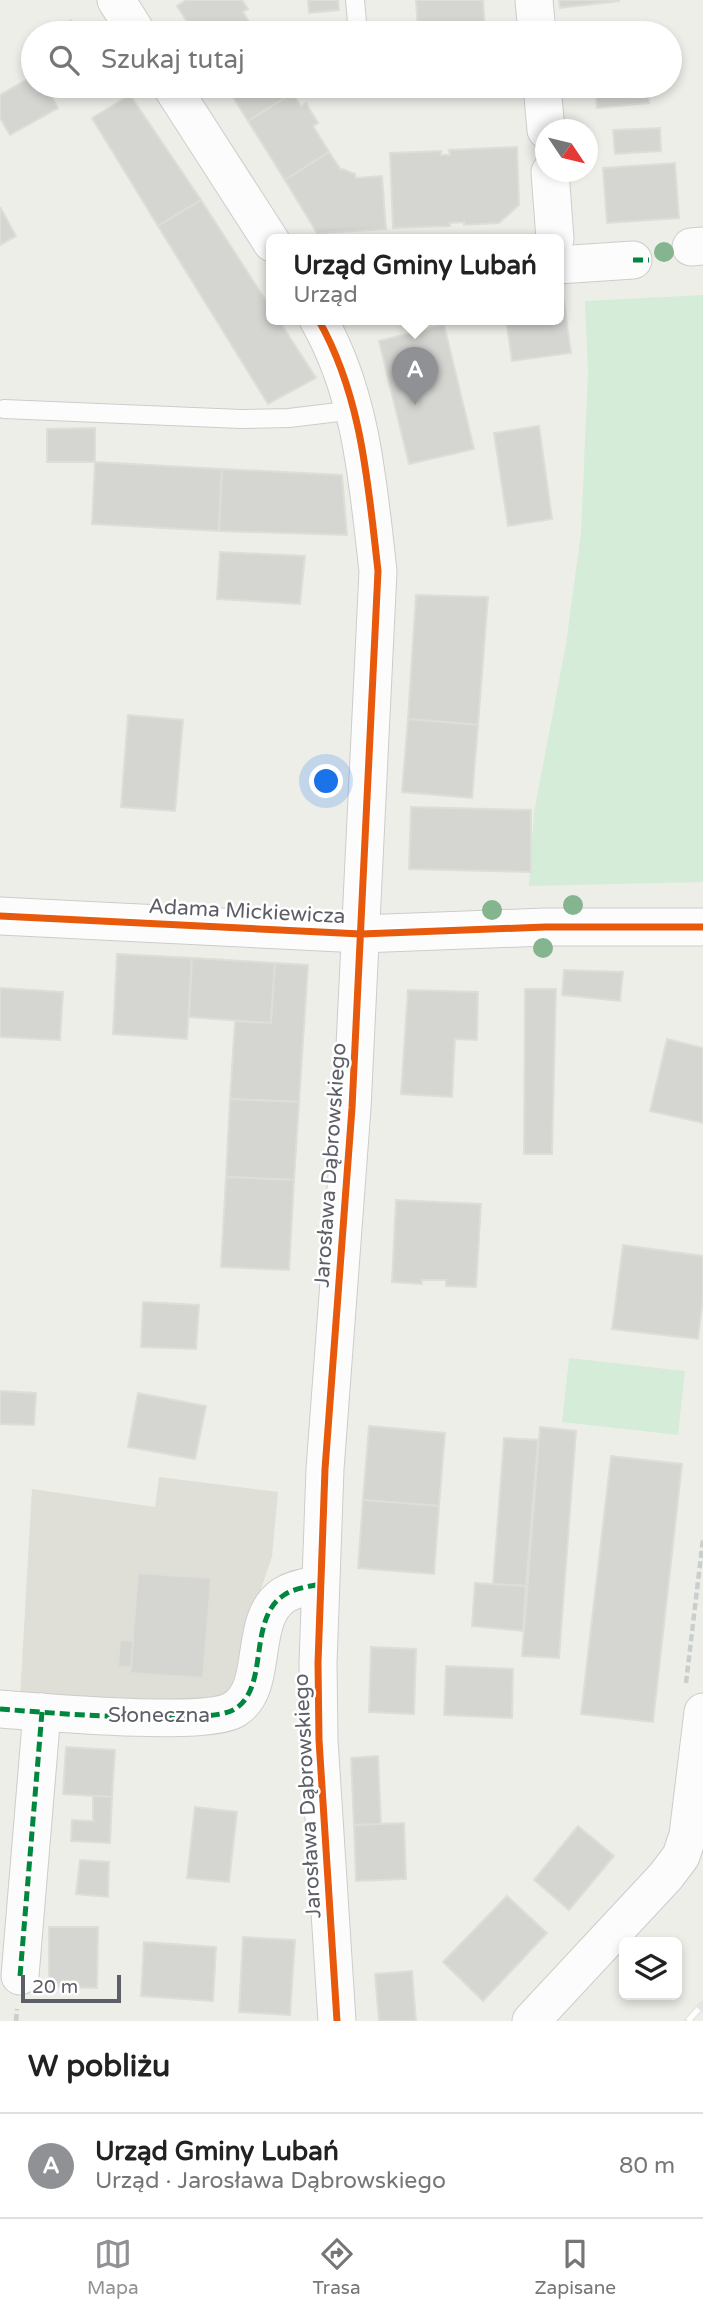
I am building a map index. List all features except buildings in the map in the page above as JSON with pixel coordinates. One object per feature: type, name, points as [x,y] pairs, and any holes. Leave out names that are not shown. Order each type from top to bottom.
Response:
[{"type":"street","points":[[116,0],[129,21]]},
{"type":"street","points":[[534,0],[536,21]]},
{"type":"street","points":[[179,98],[266,235]]},
{"type":"street","points":[[543,98],[545,119]]},
{"type":"street","points":[[551,182],[555,234]]},
{"type":"street","points":[[564,265],[633,260]]},
{"type":"street","name":"Jarosława Dąbrowskiego","points":[[321,325],[339,360],[355,410],[378,570],[352,1108],[320,1584],[320,1740],[337,2021]]},
{"type":"street","name":"Adama Mickiewicza","points":[[0,916],[361,934],[545,927],[703,927]]},
{"type":"street","name":"Słoneczna","points":[[0,1709],[187,1718],[220,1716],[233,1711],[251,1690],[265,1624],[274,1605],[294,1590],[320,1584]]},
{"type":"street","points":[[531,2021],[666,1876],[681,1856],[691,1816],[694,1704]]},
{"type":"street","points":[[20,1976],[42,1712]]},
{"type":"lane","points":[[355,0],[357,21]]},
{"type":"lane","points":[[4,409],[241,419],[289,418],[355,410]]},
{"type":"path","points":[[694,1704],[703,1539]]},
{"type":"shaded area","points":[[159,1477],[278,1492],[272,1557],[254,1609],[239,1679],[220,1702],[20,1697],[32,1489],[155,1507]]},
{"type":"green space","points":[[703,295],[703,882],[529,886],[534,812],[566,644],[581,533],[588,372],[585,301]]},
{"type":"green space","points":[[569,1358],[685,1371],[678,1435],[562,1422]]},
{"type":"railway","points":[[688,2021],[703,2004]]},
{"type":"marked path","points":[[633,260],[649,260]]},
{"type":"marked path","points":[[0,1709],[159,1718],[219,1714],[235,1709],[246,1699],[252,1685],[261,1636],[273,1606],[288,1593],[320,1584]]},
{"type":"marked path","points":[[20,1976],[42,1712]]},
{"type":"cycle path","points":[[321,325],[345,379],[354,410],[366,473],[378,571],[352,1108],[325,1469],[318,1663],[319,1740],[337,2021]]},
{"type":"cycle path","points":[[0,916],[361,934],[545,927],[703,927]]},
{"type":"place","name":"Urząd Gminy Lubań","points":[[415,405]]}]
